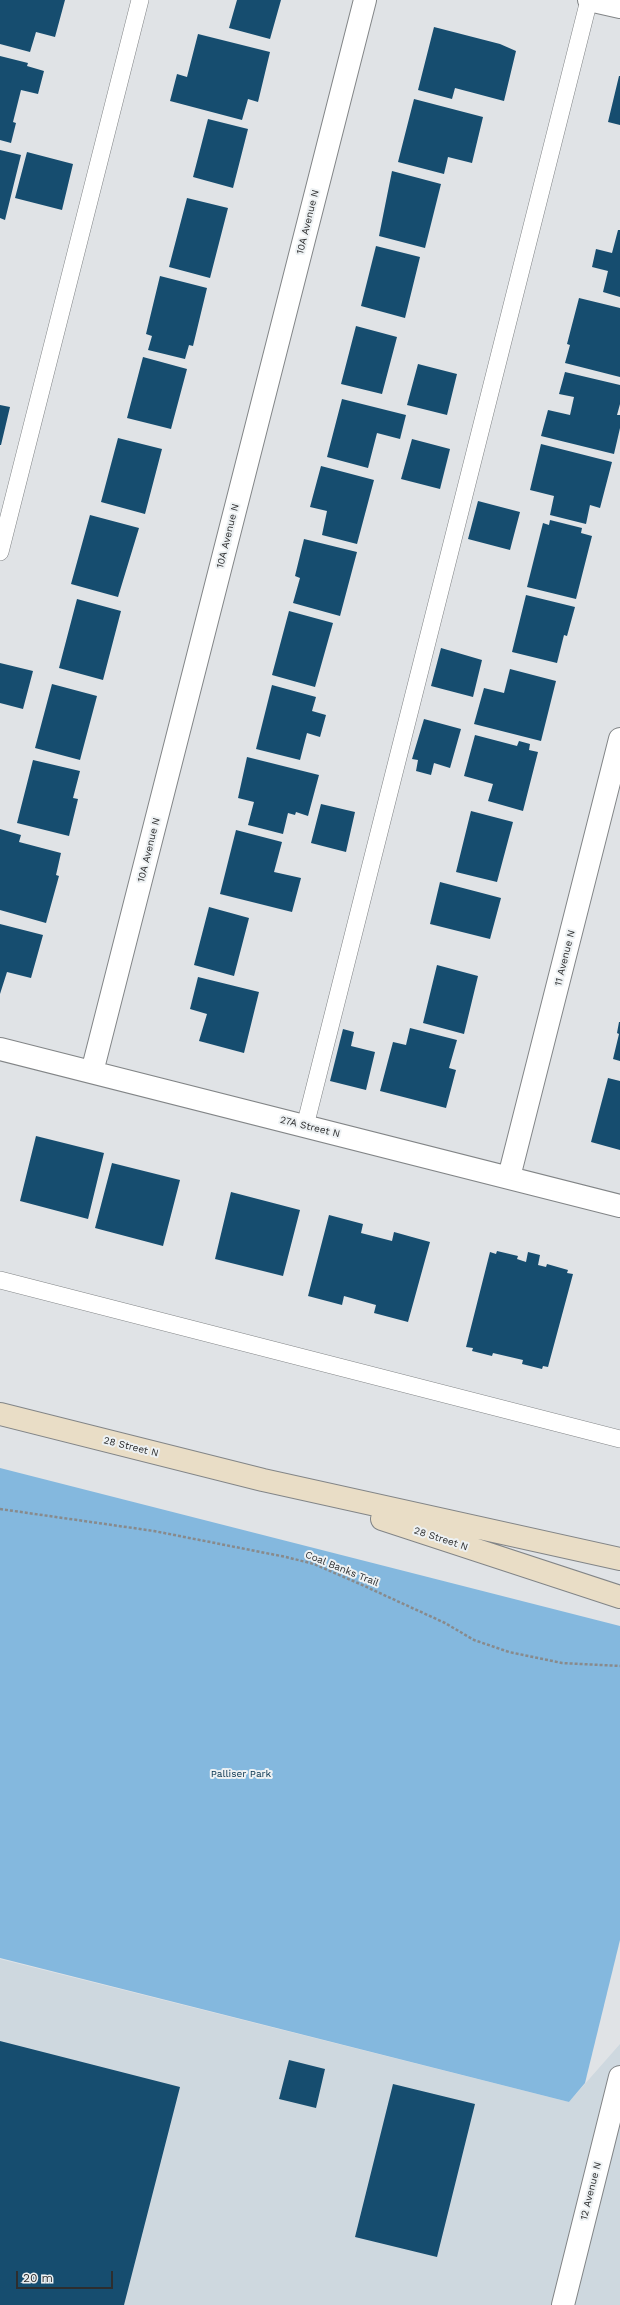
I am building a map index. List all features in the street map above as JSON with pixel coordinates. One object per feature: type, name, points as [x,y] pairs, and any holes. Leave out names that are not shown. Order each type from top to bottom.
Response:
[{"type":"main road","name":"28 Street N","points":[[0,1414],[263,1480],[620,1559]]},
{"type":"main road","name":"28 Street N","points":[[263,1480],[620,1597]]},
{"type":"street","name":"10A Avenue N","points":[[92,1072],[365,0]]},
{"type":"street","points":[[589,0],[620,7]]},
{"type":"street","name":"11 Avenue N","points":[[509,1177],[620,739]]},
{"type":"street","name":"27A Street N","points":[[0,1049],[620,1206]]},
{"type":"street","name":"12 Avenue N","points":[[563,2305],[620,2076]]},
{"type":"lane","points":[[0,552],[140,0]]},
{"type":"lane","points":[[305,1126],[589,0]]},
{"type":"lane","points":[[0,1280],[620,1439]]},
{"type":"path","name":"Coal Banks Trail","points":[[0,1509],[154,1531],[314,1564],[445,1623],[474,1640],[509,1652],[562,1663],[620,1666]]},
{"type":"shaded area","points":[[0,1959],[569,2102],[620,2044],[620,2305],[0,2305]]},
{"type":"green space","name":"Palliser Park","points":[[0,1468],[620,1626],[620,1940],[585,2083],[569,2102],[0,1958]]},
{"type":"building","points":[[0,0],[65,0],[55,37],[36,32],[30,52],[0,44]]},
{"type":"building","points":[[237,0],[281,0],[270,39],[229,28]]},
{"type":"building","points":[[434,27],[500,44],[516,51],[504,101],[455,88],[452,99],[418,90]]},
{"type":"building","points":[[198,34],[270,52],[258,102],[248,99],[242,120],[170,101],[177,74],[187,77]]},
{"type":"building","points":[[0,56],[28,63],[27,66],[44,71],[38,94],[21,90],[13,122],[16,123],[11,143],[0,140]]},
{"type":"building","points":[[620,76],[620,125],[608,122]]},
{"type":"building","points":[[414,99],[483,117],[472,163],[448,157],[444,174],[398,162]]},
{"type":"building","points":[[208,119],[248,129],[233,188],[193,177]]},
{"type":"building","points":[[0,150],[21,155],[5,220],[0,218]]},
{"type":"building","points":[[27,152],[73,164],[62,210],[15,198]]},
{"type":"building","points":[[392,171],[441,184],[425,248],[379,236]]},
{"type":"building","points":[[187,198],[228,208],[210,278],[169,267]]},
{"type":"building","points":[[618,230],[620,230],[620,297],[603,292],[608,271],[592,267],[596,249],[612,253]]},
{"type":"building","points":[[376,246],[420,257],[405,318],[361,306]]},
{"type":"building","points":[[160,276],[207,288],[193,346],[189,345],[185,359],[148,350],[152,336],[146,334]]},
{"type":"building","points":[[579,298],[620,308],[620,377],[565,363],[570,345],[567,344]]},
{"type":"building","points":[[356,326],[397,337],[382,394],[341,384]]},
{"type":"building","points":[[143,357],[187,369],[171,429],[127,418]]},
{"type":"building","points":[[418,364],[457,374],[447,415],[407,405]]},
{"type":"building","points":[[565,372],[620,385],[620,404],[617,415],[620,415],[620,428],[614,454],[541,436],[548,410],[570,415],[574,397],[559,394]]},
{"type":"building","points":[[342,399],[406,415],[400,439],[377,433],[368,468],[327,457]]},
{"type":"building","points":[[0,405],[10,407],[1,445],[0,445]]},
{"type":"building","points":[[118,438],[162,449],[145,514],[101,502]]},
{"type":"building","points":[[412,439],[450,449],[440,489],[401,479]]},
{"type":"building","points":[[541,444],[612,462],[600,508],[590,505],[586,524],[550,515],[554,496],[530,490]]},
{"type":"building","points":[[321,466],[374,480],[357,544],[322,535],[327,511],[310,507]]},
{"type":"building","points":[[478,501],[520,512],[510,550],[468,539]]},
{"type":"building","points":[[90,515],[139,528],[118,597],[71,584]]},
{"type":"building","points":[[550,520],[582,528],[581,533],[592,536],[576,599],[527,587],[543,523],[549,525]]},
{"type":"building","points":[[304,539],[357,552],[340,616],[293,603],[300,578],[295,576]]},
{"type":"building","points":[[526,595],[575,607],[567,636],[564,635],[557,663],[512,652]]},
{"type":"building","points":[[77,599],[121,611],[103,680],[59,668]]},
{"type":"building","points":[[289,611],[333,623],[315,687],[272,675]]},
{"type":"building","points":[[441,648],[482,660],[473,697],[431,686]]},
{"type":"building","points":[[0,663],[33,671],[23,709],[0,703]]},
{"type":"building","points":[[510,669],[556,681],[541,741],[474,724],[484,688],[504,693]]},
{"type":"building","points":[[52,684],[97,696],[80,760],[35,748]]},
{"type":"building","points":[[272,685],[316,697],[312,711],[326,715],[320,737],[307,733],[300,760],[256,749]]},
{"type":"building","points":[[424,719],[461,729],[450,768],[434,763],[431,775],[416,771],[418,760],[412,759]]},
{"type":"building","points":[[475,735],[517,746],[519,741],[530,744],[529,750],[538,752],[523,811],[488,801],[493,784],[464,776]]},
{"type":"building","points":[[247,757],[319,775],[308,816],[296,812],[295,815],[288,813],[283,834],[248,825],[254,802],[238,798]]},
{"type":"building","points":[[33,760],[80,771],[73,798],[78,799],[69,836],[17,823]]},
{"type":"building","points":[[321,804],[355,812],[346,852],[311,843]]},
{"type":"building","points":[[471,811],[513,822],[497,882],[456,872]]},
{"type":"building","points":[[0,829],[21,835],[19,842],[61,853],[56,875],[59,876],[46,923],[0,910]]},
{"type":"building","points":[[236,830],[282,842],[274,872],[301,878],[292,912],[220,894]]},
{"type":"building","points":[[440,882],[501,898],[490,939],[430,924]]},
{"type":"building","points":[[209,907],[249,918],[234,976],[194,965]]},
{"type":"building","points":[[0,924],[43,935],[31,978],[7,972],[0,994]]},
{"type":"building","points":[[437,965],[478,976],[464,1034],[423,1023]]},
{"type":"building","points":[[198,977],[259,992],[244,1053],[199,1041],[207,1014],[190,1009]]},
{"type":"building","points":[[619,1022],[620,1061],[613,1059],[619,1034],[617,1033]]},
{"type":"building","points":[[410,1028],[457,1040],[449,1068],[456,1070],[446,1108],[380,1091],[393,1042],[406,1045]]},
{"type":"building","points":[[343,1029],[354,1032],[351,1046],[375,1052],[366,1090],[330,1081]]},
{"type":"building","points":[[608,1078],[620,1081],[620,1150],[591,1142]]},
{"type":"building","points":[[36,1136],[104,1153],[88,1219],[20,1201]]},
{"type":"building","points":[[112,1163],[180,1180],[163,1246],[95,1228]]},
{"type":"building","points":[[231,1192],[300,1210],[283,1276],[215,1259]]},
{"type":"building","points":[[329,1215],[363,1224],[361,1233],[392,1241],[394,1232],[430,1242],[408,1322],[374,1313],[376,1305],[344,1296],[342,1305],[308,1296]]},
{"type":"building","points":[[497,1251],[518,1256],[517,1259],[526,1262],[528,1252],[540,1255],[538,1265],[546,1267],[547,1264],[568,1270],[567,1273],[573,1274],[548,1367],[543,1366],[542,1369],[522,1364],[523,1360],[493,1353],[492,1356],[472,1351],[473,1348],[466,1347],[490,1252],[496,1254]]},
{"type":"building","points":[[0,2041],[180,2087],[124,2305],[0,2305]]},
{"type":"building","points":[[289,2060],[325,2069],[316,2108],[279,2099]]},
{"type":"building","points":[[393,2084],[475,2104],[437,2257],[355,2237]]}]
